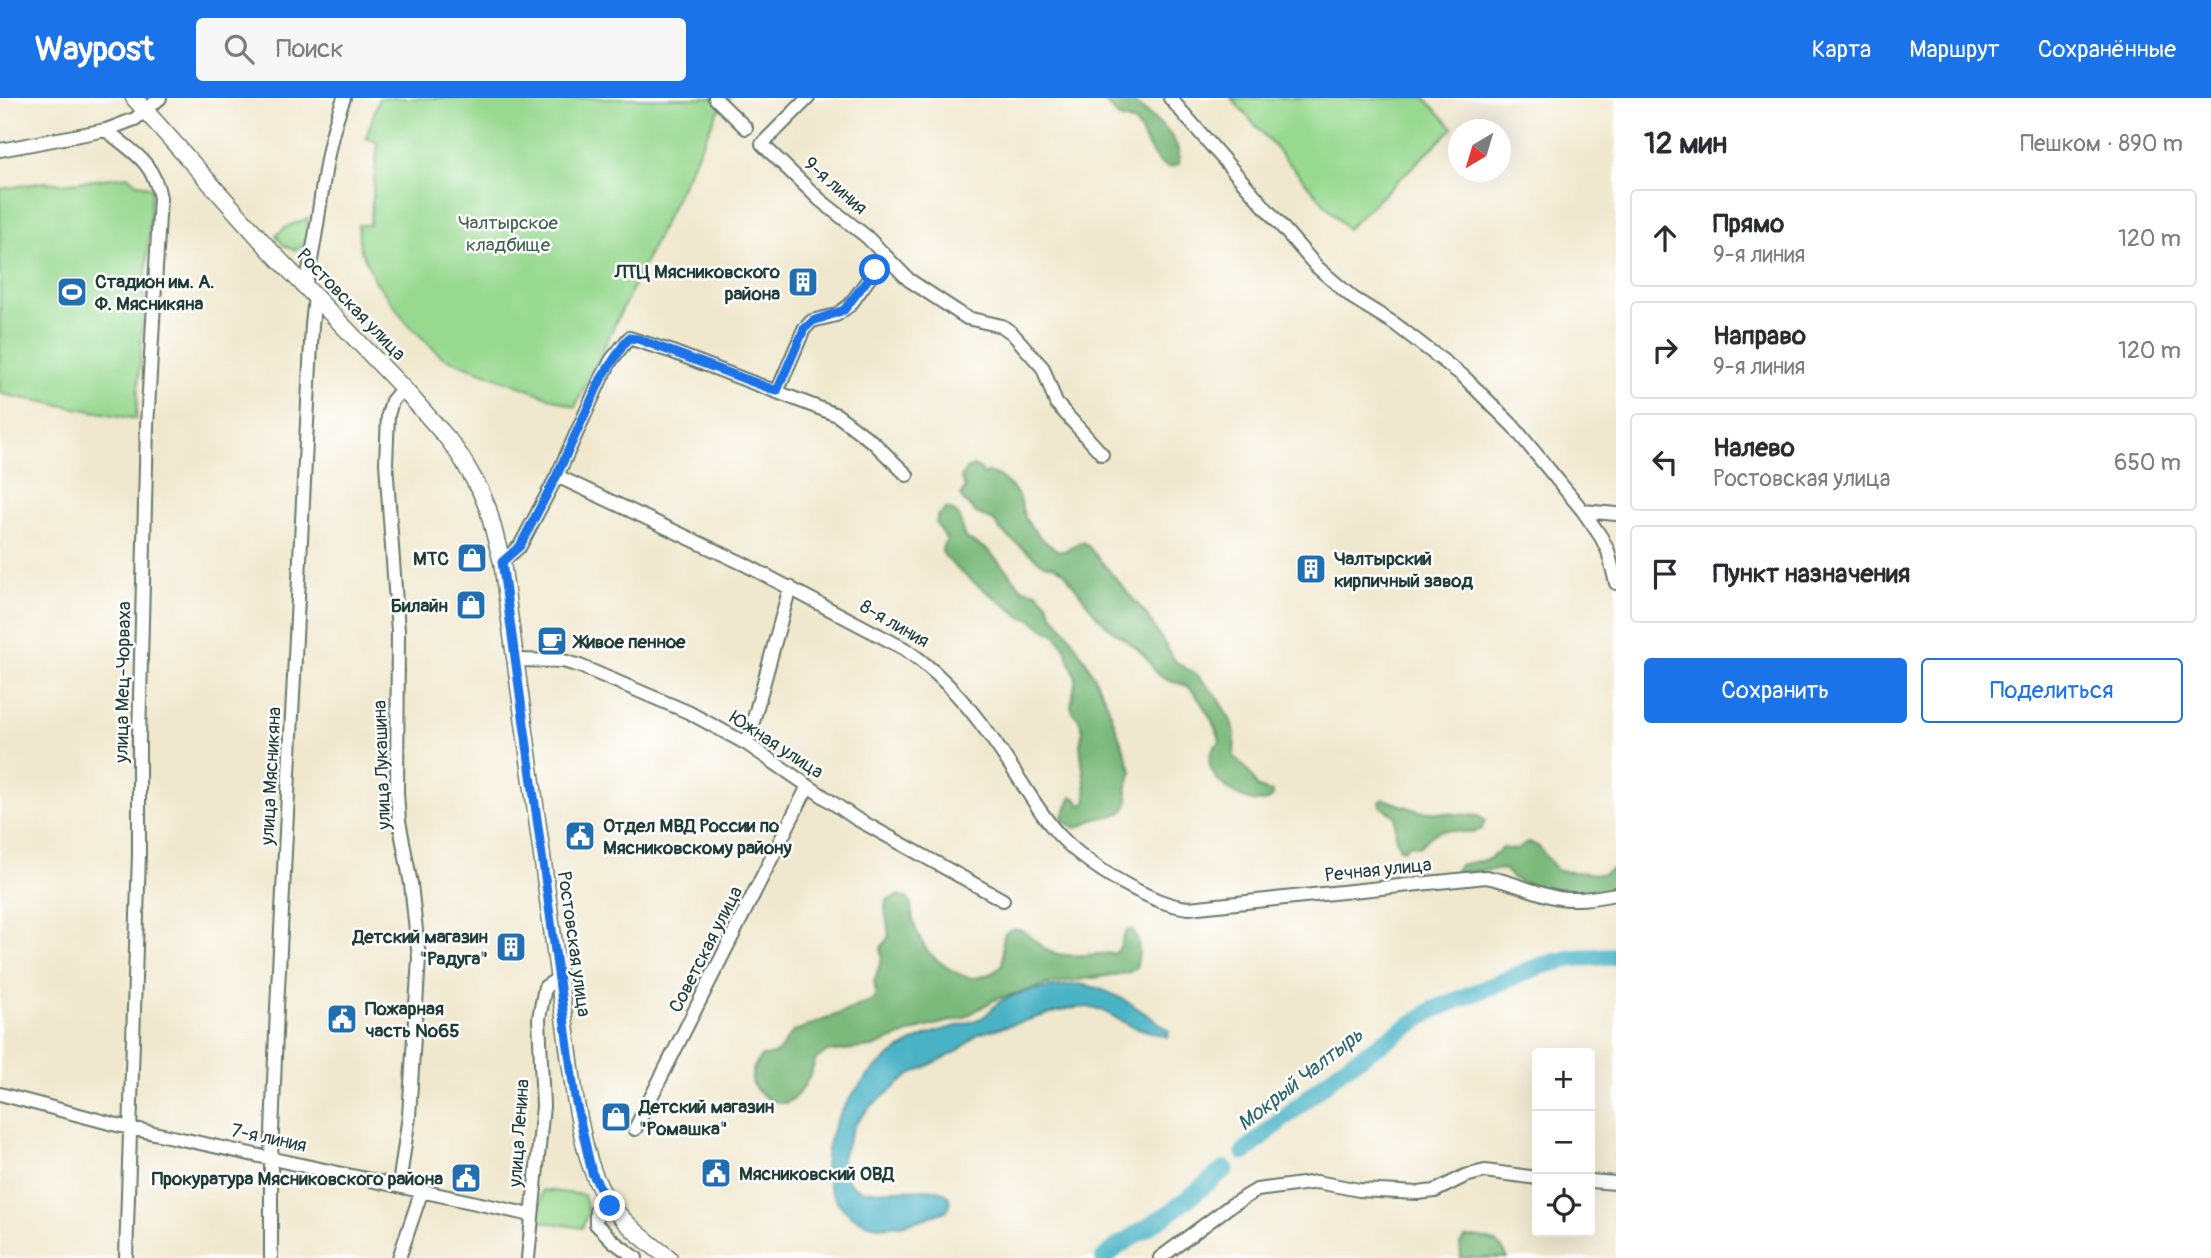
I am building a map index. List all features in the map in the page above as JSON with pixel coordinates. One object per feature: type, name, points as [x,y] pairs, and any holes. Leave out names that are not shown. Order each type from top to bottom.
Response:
[{"type":"main road","name":"Ростовская улица","points":[[134,98],[448,439],[471,473],[488,509],[502,562],[582,1132],[592,1173],[610,1206],[630,1228],[669,1258]]},
{"type":"street","points":[[0,150],[106,130],[135,119],[160,98]]},
{"type":"street","name":"улица Мясникяна","points":[[271,1258],[271,1157],[312,325],[310,292],[328,155],[344,98]]},
{"type":"street","points":[[715,98],[746,128]]},
{"type":"street","name":"9-я линия","points":[[808,98],[762,144],[820,200],[867,237],[909,280],[967,318],[1002,326],[1012,332],[1043,368],[1056,403],[1102,454]]},
{"type":"street","points":[[1170,98],[1317,267],[1353,298],[1395,324],[1463,376],[1513,426],[1583,511],[1605,544],[1616,583]]},
{"type":"street","name":"улица Мец-Чорваха","points":[[106,130],[155,175],[160,198],[148,426],[139,738],[139,854],[126,1258]]},
{"type":"street","points":[[777,391],[804,329],[813,321],[836,315],[850,305],[885,256]]},
{"type":"street","points":[[502,562],[520,546],[556,477],[601,379],[612,359],[629,338],[837,415],[874,443],[907,475]]},
{"type":"street","name":"улица Лукашина","points":[[399,1185],[409,1116],[419,958],[397,793],[398,631],[386,463],[388,415],[393,401],[403,388]]},
{"type":"street","name":"8-я линия","points":[[556,477],[790,587],[905,649],[938,673],[977,718],[1058,834],[1087,860],[1143,893]]},
{"type":"street","points":[[1583,511],[1616,514]]},
{"type":"street","points":[[747,744],[790,587]]},
{"type":"street","name":"Южная улица","points":[[516,660],[563,661],[601,674],[688,712],[747,744],[901,845],[1003,900]]},
{"type":"street","name":"Советская улица","points":[[635,1129],[808,786]]},
{"type":"street","name":"Речная улица","points":[[1143,893],[1174,906],[1189,908],[1486,877],[1504,880],[1552,897],[1581,899],[1616,894]]},
{"type":"street","name":"улица Ленина","points":[[528,1258],[543,1106],[539,1017],[545,987],[559,978]]},
{"type":"street","name":"7-я линия","points":[[0,1094],[129,1128],[531,1215]]},
{"type":"street","points":[[1160,1258],[1230,1206],[1258,1190],[1317,1182],[1359,1190],[1418,1193],[1435,1191],[1465,1176],[1485,1171],[1532,1177]]},
{"type":"street","points":[[1595,1181],[1616,1183]]},
{"type":"street","points":[[398,1258],[422,1190]]},
{"type":"street","points":[[610,1206],[596,1211],[596,1224],[636,1258]]},
{"type":"green space","name":"Чалтырское кладбище","points":[[379,98],[730,98],[717,113],[575,407],[442,357],[407,323],[375,280],[360,248],[358,225],[370,225],[378,142],[366,138]]},
{"type":"green space","points":[[1101,98],[1133,98],[1133,101],[1171,136],[1179,154],[1179,164],[1171,167],[1158,161],[1135,123],[1119,118]]},
{"type":"green space","points":[[1231,98],[1425,98],[1448,123],[1448,133],[1347,229]]},
{"type":"green space","name":"Стадион им. А. Ф. Мясникяна","points":[[128,176],[137,183],[152,188],[136,419],[0,394],[0,189],[45,182],[62,184]]},
{"type":"green space","points":[[308,218],[307,237],[303,245],[294,250],[283,245],[276,235],[286,227]]},
{"type":"green space","points":[[973,466],[981,469],[984,475],[988,472],[998,476],[1012,488],[1019,497],[1027,522],[1052,547],[1065,551],[1082,542],[1088,546],[1146,614],[1176,662],[1197,675],[1215,694],[1235,733],[1234,756],[1250,773],[1258,788],[1272,792],[1273,796],[1265,801],[1253,801],[1227,788],[1216,778],[1210,766],[1211,754],[1220,742],[1219,737],[1192,691],[1185,685],[1159,675],[1141,652],[1109,628],[1064,572],[1055,566],[1043,564],[1001,531],[994,521],[976,513],[962,499],[965,488],[961,478],[966,469]]},
{"type":"green space","points":[[946,509],[958,516],[965,538],[988,550],[1023,589],[1037,592],[1047,602],[1052,614],[1087,663],[1107,703],[1132,772],[1126,789],[1128,804],[1121,812],[1075,828],[1062,818],[1072,797],[1076,798],[1080,805],[1087,800],[1080,745],[1083,730],[1071,706],[1076,678],[1065,648],[1055,634],[1030,619],[1023,618],[964,575],[945,556],[942,548],[947,540],[936,523],[938,516]]},
{"type":"green space","points":[[1383,799],[1419,811],[1479,816],[1485,821],[1481,830],[1443,830],[1419,847],[1410,844],[1404,850],[1400,849],[1396,839],[1395,816],[1380,806],[1379,802]]},
{"type":"green space","points":[[1529,842],[1538,846],[1558,871],[1602,874],[1616,867],[1616,890],[1578,894],[1552,892],[1514,879],[1503,869],[1459,873],[1456,871],[1459,865],[1489,859],[1503,848],[1517,850]]},
{"type":"green space","points":[[899,895],[909,899],[916,929],[927,950],[948,968],[965,976],[980,977],[998,969],[1003,960],[1004,935],[1011,930],[1022,931],[1051,952],[1075,955],[1116,953],[1128,930],[1133,930],[1139,949],[1136,968],[1127,973],[1049,984],[996,999],[963,1018],[919,1029],[872,1047],[826,1052],[815,1060],[796,1096],[785,1103],[779,1103],[762,1095],[754,1085],[752,1074],[762,1056],[778,1052],[793,1032],[873,1000],[876,993],[874,981],[882,958],[881,948],[889,936],[885,907],[887,900]]},
{"type":"green space","points":[[542,1190],[584,1195],[588,1213],[582,1228],[538,1221]]},
{"type":"green space","points":[[1474,1237],[1495,1243],[1507,1258],[1461,1258],[1460,1244],[1465,1238]]},
{"type":"water","points":[[1079,984],[1103,990],[1126,1001],[1169,1030],[1168,1037],[1131,1026],[1103,1011],[1088,1007],[1067,1009],[978,1034],[957,1052],[911,1074],[869,1108],[854,1126],[842,1157],[847,1180],[853,1186],[864,1191],[935,1189],[949,1197],[950,1207],[946,1211],[921,1219],[887,1226],[864,1222],[845,1211],[831,1191],[826,1174],[826,1156],[830,1138],[846,1104],[875,1069],[910,1043],[932,1033],[981,1018],[998,1003],[1010,997],[1039,989]]},
{"type":"waterway","name":"Мокрый Чалтырь","points":[[1244,1152],[1342,1069],[1433,1010],[1540,966],[1573,958],[1616,956]]},
{"type":"waterway","name":"Мокрый Чалтырь","points":[[1104,1258],[1171,1212],[1225,1169]]},
{"type":"place","name":"ЛТЦ Мясниковского района","points":[[803,282]]},
{"type":"place","name":"Стадион им. А. Ф. Мясникяна","points":[[72,292]]},
{"type":"place","name":"МТС","points":[[472,558]]},
{"type":"place","name":"Чалтырский кирпичный завод","points":[[1311,569]]},
{"type":"place","name":"Билайн","points":[[471,605]]},
{"type":"place","name":"Живое пенное","points":[[552,641]]},
{"type":"place","name":"Отдел МВД России по Мясниковскому району","points":[[580,836]]},
{"type":"place","name":"Детский магазин \"Радуга\"","points":[[511,947]]},
{"type":"place","name":"Пожарная часть №65","points":[[342,1019]]},
{"type":"place","name":"Детский магазин \"Ромашка\"","points":[[616,1117]]},
{"type":"place","name":"Мясниковский ОВД","points":[[716,1173]]},
{"type":"place","name":"Прокуратура Мясниковского района","points":[[466,1178]]},
{"type":"route","points":[[610,1206],[592,1173],[575,1098],[502,562],[520,546],[531,527],[601,379],[612,359],[629,338],[777,391],[804,329],[813,321],[844,310],[875,270]]}]
